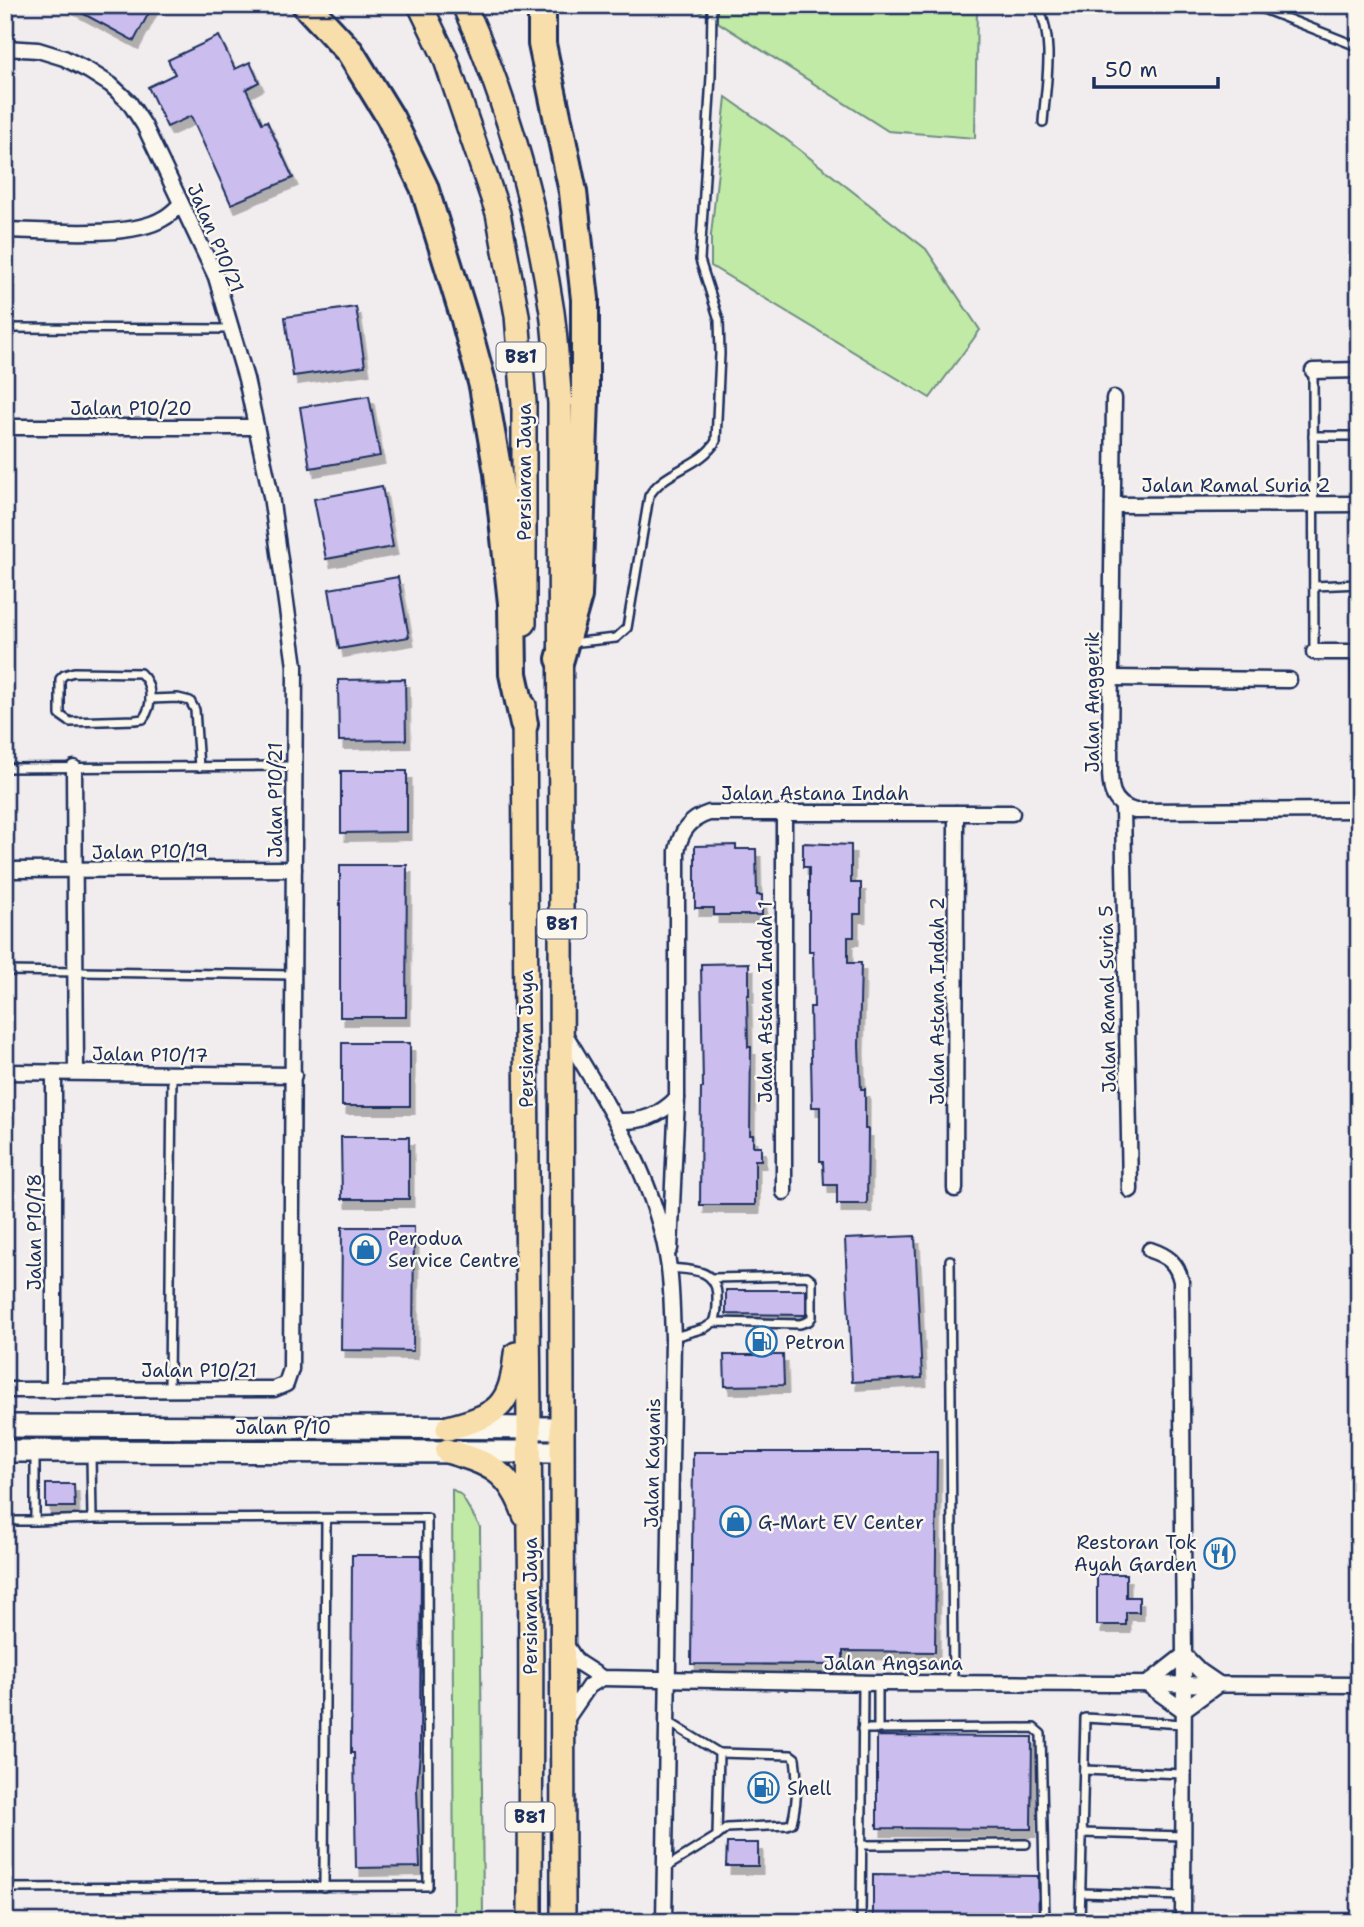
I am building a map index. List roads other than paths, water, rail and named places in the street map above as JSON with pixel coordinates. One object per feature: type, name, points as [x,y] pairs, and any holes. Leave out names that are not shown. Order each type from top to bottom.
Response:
[{"type":"highway","points":[[306,5],[349,52],[390,117],[424,187],[464,316],[483,386],[498,472],[512,603],[513,674],[524,724]]},
{"type":"highway","points":[[542,5],[542,44],[573,192],[585,299],[586,399],[578,596],[562,651]]},
{"type":"main road","name":"Persiaran Jaya","points":[[420,5],[445,57],[498,214],[517,315],[524,403],[527,971],[525,1205],[530,1452],[530,1922]]},
{"type":"main road","name":"Persiaran Jaya","points":[[464,5],[482,45],[534,214],[552,314],[560,403],[564,1922]]},
{"type":"main road","points":[[525,1205],[513,1381],[504,1402],[491,1414],[447,1439],[505,1478],[520,1503],[530,1539]]},
{"type":"street","name":"Jalan P10/21","points":[[5,48],[38,50],[64,58],[111,85],[129,102],[144,125],[216,277],[232,329],[271,496],[295,666],[294,1075],[290,1369],[286,1384],[274,1389],[5,1390]]},
{"type":"street","points":[[5,230],[119,231],[139,228],[163,219],[181,204]]},
{"type":"street","points":[[1312,370],[1359,370]]},
{"type":"street","name":"Jalan Anggerik","points":[[1114,398],[1112,789],[1115,800],[1123,808]]},
{"type":"street","name":"Jalan P10/20","points":[[5,427],[256,427]]},
{"type":"street","name":"Jalan Ramal Suria 2","points":[[1113,505],[1359,504]]},
{"type":"street","points":[[1314,653],[1357,652]]},
{"type":"street","points":[[1112,678],[1289,680]]},
{"type":"street","points":[[74,768],[76,1072]]},
{"type":"street","points":[[1123,808],[1135,811],[1359,810]]},
{"type":"street","name":"Jalan Ramal Suria 5","points":[[1123,808],[1130,1191]]},
{"type":"street","name":"Jalan Astana Indah","points":[[669,1268],[677,1098],[677,851],[684,829],[693,820],[709,813],[1012,813]]},
{"type":"street","name":"Jalan Astana Indah 1","points":[[784,1192],[785,813]]},
{"type":"street","name":"Jalan Astana Indah 2","points":[[955,1189],[957,813]]},
{"type":"street","name":"Jalan P10/19","points":[[5,870],[294,869]]},
{"type":"street","name":"Jalan Kayanis","points":[[562,1030],[634,1154],[647,1186],[669,1268],[673,1338],[664,1922]]},
{"type":"street","name":"Jalan P10/17","points":[[5,1072],[294,1075]]},
{"type":"street","name":"Jalan P10/18","points":[[54,1073],[54,1390]]},
{"type":"street","points":[[617,1121],[653,1117],[677,1098]]},
{"type":"street","points":[[1150,1250],[1172,1260],[1179,1269],[1181,1281],[1183,1922]]},
{"type":"street","name":"Jalan P/10","points":[[5,1426],[447,1439],[530,1452],[561,1452]]},
{"type":"street","name":"Jalan P/10","points":[[5,1451],[91,1451],[447,1439],[529,1429],[562,1429]]},
{"type":"street","points":[[562,1637],[577,1662],[602,1678],[589,1686],[579,1698],[563,1727]]},
{"type":"street","points":[[1183,1717],[1219,1684],[1200,1671],[1184,1655]]},
{"type":"street","points":[[1183,1717],[1147,1684],[1184,1655]]},
{"type":"street","name":"Jalan Angsana","points":[[602,1678],[878,1683],[1359,1685]]},
{"type":"lane","points":[[562,651],[616,638],[627,628],[649,496],[656,483],[710,451],[716,441],[719,320],[700,260],[711,76],[712,5]]},
{"type":"lane","points":[[1038,5],[1046,25],[1049,47],[1043,122]]},
{"type":"lane","points":[[1253,5],[1359,47]]},
{"type":"lane","points":[[5,328],[232,329]]},
{"type":"lane","points":[[1312,370],[1314,653]]},
{"type":"lane","points":[[1313,436],[1359,436]]},
{"type":"lane","points":[[1314,586],[1359,584]]},
{"type":"lane","points":[[1357,652],[1359,793]]},
{"type":"lane","points":[[74,672],[140,673],[147,680],[150,699],[148,713],[143,719],[70,722],[60,715],[60,679],[74,672]]},
{"type":"lane","points":[[150,699],[178,698],[190,701],[195,710],[199,767]]},
{"type":"lane","points":[[5,768],[295,766]]},
{"type":"lane","points":[[5,971],[294,975]]},
{"type":"lane","points":[[169,1388],[173,1074]]},
{"type":"lane","points":[[950,1260],[953,1682]]},
{"type":"lane","points":[[669,1268],[704,1272],[712,1278],[716,1285],[717,1300],[714,1322]]},
{"type":"lane","points":[[673,1338],[705,1328],[714,1322],[806,1323],[812,1317],[812,1280],[807,1276],[712,1278]]},
{"type":"lane","points":[[35,1451],[36,1521]]},
{"type":"lane","points":[[91,1451],[92,1519]]},
{"type":"lane","points":[[5,1521],[427,1518],[428,1886],[5,1888]]},
{"type":"lane","points":[[324,1886],[326,1519]]},
{"type":"lane","points":[[862,1922],[863,1682]]},
{"type":"lane","points":[[878,1683],[878,1729]]},
{"type":"lane","points":[[1080,1922],[1085,1718],[1183,1717]]},
{"type":"lane","points":[[663,1868],[727,1828],[787,1825],[792,1823],[796,1810],[796,1766],[795,1758],[791,1755],[719,1753],[667,1721]]},
{"type":"lane","points":[[862,1729],[1034,1728],[1041,1734],[1045,1922]]},
{"type":"lane","points":[[717,1836],[719,1753]]},
{"type":"lane","points":[[1084,1770],[1183,1774]]},
{"type":"lane","points":[[1082,1833],[1183,1836]]},
{"type":"lane","points":[[861,1845],[1026,1844]]},
{"type":"lane","points":[[1081,1893],[1183,1896]]},
{"type":"place","name":"Perodua Service Centre","points":[[365,1249]]},
{"type":"place","name":"Petron","points":[[762,1342]]},
{"type":"place","name":"G-Mart EV Center","points":[[735,1522]]},
{"type":"place","name":"Restoran Tok Ayah Garden","points":[[1220,1553]]},
{"type":"place","name":"Shell","points":[[764,1788]]}]
